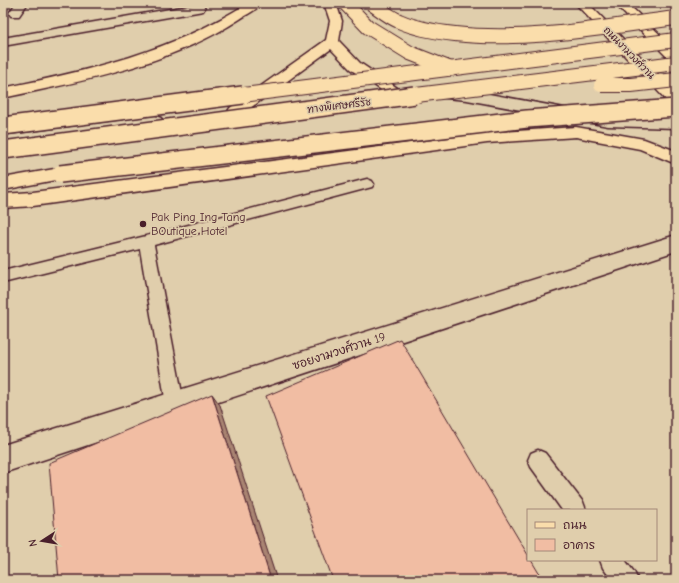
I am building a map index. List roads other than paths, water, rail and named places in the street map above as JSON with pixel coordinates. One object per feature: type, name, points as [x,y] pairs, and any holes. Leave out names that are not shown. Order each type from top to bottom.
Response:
[{"type":"main road","points":[[3,93],[69,80],[139,60],[194,39],[244,12],[257,3]]},
{"type":"main road","points":[[236,111],[332,42],[336,21],[330,3]]},
{"type":"main road","points":[[345,3],[368,27],[410,53],[445,67],[486,78],[572,86],[631,85],[676,80]]},
{"type":"main road","points":[[370,3],[388,17],[420,29],[468,36],[520,36],[676,18]]},
{"type":"main road","name":"ถนนงามวงศ์วาน","points":[[581,3],[676,102]]},
{"type":"main road","points":[[620,3],[673,43],[676,58]]},
{"type":"main road","points":[[332,42],[354,66],[394,92]]},
{"type":"main road","name":"ทางพิเศษศรีรัช","points":[[3,126],[673,43]]},
{"type":"main road","name":"ทางพิเศษศรีรัช","points":[[3,150],[676,63]]},
{"type":"main road","points":[[3,184],[60,174],[527,119],[676,108]]},
{"type":"main road","points":[[3,201],[33,199],[488,138],[576,132],[644,144],[676,158]]},
{"type":"street","points":[[15,13],[22,3]]},
{"type":"street","points":[[3,42],[199,8]]},
{"type":"street","points":[[3,141],[394,92],[467,95],[608,121],[676,124]]},
{"type":"street","name":"ซอยงามวงศ์วาน 19","points":[[3,459],[676,242]]},
{"type":"lane","points":[[3,277],[146,242],[367,184]]},
{"type":"lane","points":[[146,242],[175,404]]},
{"type":"lane","points":[[538,460],[574,509]]},
{"type":"lane","points":[[612,561],[626,580]]},
{"type":"place","name":"Pak Ping Ing Tang BOutique Hotel","points":[[143,224]]}]
